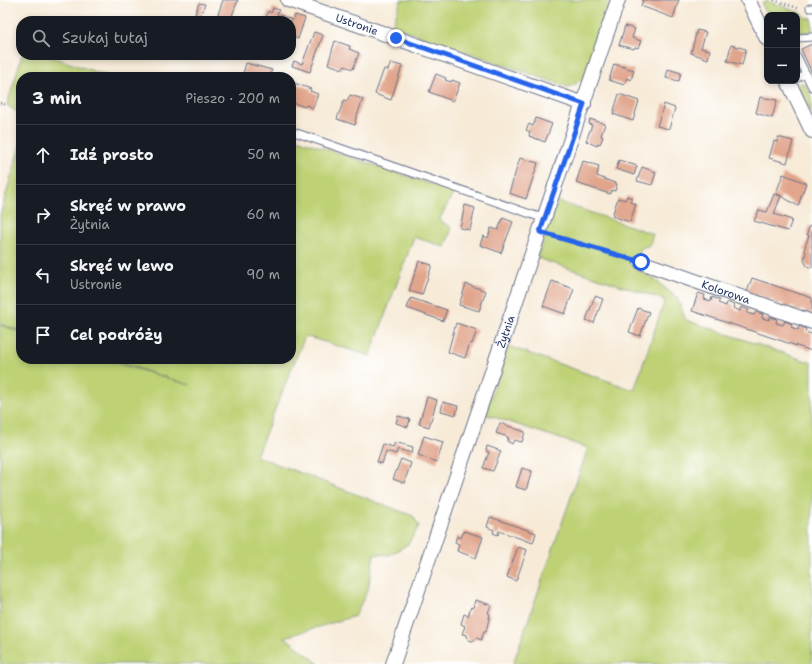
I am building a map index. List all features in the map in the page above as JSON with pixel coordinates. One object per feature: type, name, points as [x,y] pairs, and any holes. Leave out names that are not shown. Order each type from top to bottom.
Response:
[{"type":"street","name":"Ustronie","points":[[288,0],[584,104]]},
{"type":"street","name":"Żytnia","points":[[393,664],[618,0]]},
{"type":"street","points":[[748,0],[764,33]]},
{"type":"street","points":[[793,84],[812,131]]},
{"type":"street","name":"Kolorowa","points":[[641,262],[812,322]]},
{"type":"lane","points":[[800,38],[812,38]]},
{"type":"lane","points":[[800,62],[812,87]]},
{"type":"lane","points":[[800,76],[806,74]]},
{"type":"lane","points":[[296,133],[543,225]]},
{"type":"path","points":[[774,0],[803,10],[811,8]]},
{"type":"path","points":[[0,103],[6,105]]},
{"type":"path","points":[[543,225],[641,262]]},
{"type":"green space","points":[[401,0],[610,0],[583,82],[579,80],[575,85],[568,87],[392,26]]},
{"type":"green space","points":[[767,1],[798,12],[766,12],[762,4]]},
{"type":"green space","points":[[800,13],[806,18],[812,18],[812,32],[800,32]]},
{"type":"green space","points":[[20,60],[61,60],[96,72],[17,72]]},
{"type":"green space","points":[[16,75],[16,111],[7,105]]},
{"type":"green space","points":[[803,83],[810,93],[812,115],[798,86]]},
{"type":"green space","points":[[296,139],[454,192],[439,220],[452,228],[445,247],[414,237],[370,356],[305,336],[296,358]]},
{"type":"green space","points":[[16,159],[16,329],[0,324],[0,215]]},
{"type":"green space","points":[[557,201],[653,234],[650,245],[641,248],[635,269],[649,275],[677,298],[686,320],[812,363],[812,664],[513,664],[588,448],[485,414],[508,346],[634,390],[665,300],[537,258]]},
{"type":"green space","points":[[0,325],[16,330],[16,364],[120,364],[190,385],[125,364],[294,364],[256,456],[413,516],[419,526],[408,544],[390,555],[374,554],[368,589],[355,616],[285,637],[319,664],[0,664]]},
{"type":"building","points":[[223,0],[238,0],[232,16],[217,16]]},
{"type":"building","points":[[643,0],[679,0],[673,18],[641,6]]},
{"type":"building","points":[[199,3],[205,4],[200,16],[195,14]]},
{"type":"building","points":[[273,8],[279,10],[277,14],[282,16],[266,16],[268,11],[271,13]]},
{"type":"building","points":[[295,15],[305,18],[298,39],[296,38]]},
{"type":"building","points":[[625,26],[635,29],[632,38],[641,41],[638,48],[635,47],[634,49],[619,45]]},
{"type":"building","points":[[697,30],[706,32],[701,48],[710,50],[708,59],[691,53]]},
{"type":"building","points":[[314,32],[323,35],[310,72],[292,66],[294,61],[302,64]]},
{"type":"building","points":[[335,41],[350,46],[349,49],[359,53],[353,69],[344,66],[343,69],[328,64]]},
{"type":"building","points":[[812,44],[812,73],[801,49]]},
{"type":"building","points":[[731,45],[746,49],[742,65],[727,61]]},
{"type":"building","points":[[246,63],[272,70],[271,72],[243,72]]},
{"type":"building","points":[[391,63],[402,66],[391,100],[375,94],[384,69],[388,70]]},
{"type":"building","points":[[614,64],[634,70],[631,80],[627,78],[624,85],[609,80]]},
{"type":"building","points":[[668,69],[681,73],[679,81],[666,78]]},
{"type":"building","points":[[436,74],[446,78],[445,80],[451,82],[452,80],[460,83],[453,101],[429,92]]},
{"type":"building","points":[[296,84],[311,89],[310,91],[318,94],[313,108],[306,105],[305,107],[296,104]]},
{"type":"building","points":[[619,94],[639,101],[633,121],[613,114]]},
{"type":"building","points":[[350,95],[363,99],[355,125],[337,119],[344,100],[347,101]]},
{"type":"building","points":[[760,97],[777,100],[772,118],[756,113]]},
{"type":"building","points":[[664,104],[675,108],[669,129],[657,126]]},
{"type":"building","points":[[536,118],[552,124],[545,142],[529,136],[530,132],[526,130],[529,124],[533,126]]},
{"type":"building","points":[[590,119],[605,124],[601,136],[603,137],[600,144],[598,143],[597,146],[586,141],[592,125],[589,124]]},
{"type":"building","points":[[778,137],[793,141],[787,163],[769,158],[774,141],[777,142]]},
{"type":"building","points":[[520,158],[538,163],[526,199],[509,193]]},
{"type":"building","points":[[619,160],[637,166],[634,175],[616,169]]},
{"type":"building","points":[[583,161],[599,166],[597,176],[617,184],[615,191],[612,190],[610,194],[576,183]]},
{"type":"building","points":[[642,167],[656,172],[652,185],[637,181]]},
{"type":"building","points":[[783,174],[806,183],[798,206],[776,193]]},
{"type":"building","points":[[774,194],[781,196],[774,214],[792,220],[788,231],[754,221],[759,210],[767,212]]},
{"type":"building","points":[[627,196],[632,198],[630,202],[636,204],[630,222],[612,216],[618,198],[625,200]]},
{"type":"building","points":[[465,205],[475,208],[470,230],[460,228]]},
{"type":"building","points":[[503,218],[513,222],[501,253],[480,245],[483,236],[488,238],[491,228],[498,230]]},
{"type":"building","points":[[809,226],[812,227],[812,268],[807,266],[804,260],[806,252],[804,250],[809,235],[807,235]]},
{"type":"building","points":[[419,261],[432,265],[422,295],[409,291]]},
{"type":"building","points":[[752,278],[812,298],[811,316],[805,314],[806,311],[801,310],[800,312],[794,310],[795,308],[790,306],[789,309],[783,307],[784,304],[780,303],[778,305],[769,299],[768,302],[762,300],[763,297],[758,295],[757,298],[747,292]]},
{"type":"building","points":[[552,281],[574,289],[565,314],[543,306]]},
{"type":"building","points":[[466,284],[486,291],[479,311],[459,305]]},
{"type":"building","points":[[698,293],[705,295],[704,299],[711,301],[712,297],[720,300],[718,303],[726,306],[727,302],[734,305],[733,308],[740,311],[741,307],[749,310],[747,313],[754,315],[756,312],[763,314],[762,318],[769,320],[770,317],[777,319],[776,323],[783,325],[785,321],[792,324],[791,327],[798,330],[799,326],[806,329],[805,332],[812,334],[812,351],[692,311]]},
{"type":"building","points":[[595,296],[603,299],[594,323],[586,320]]},
{"type":"building","points":[[411,298],[447,310],[443,321],[407,308]]},
{"type":"building","points":[[638,308],[649,312],[640,336],[629,332]]},
{"type":"building","points":[[456,323],[477,330],[472,344],[470,343],[465,358],[448,352]]},
{"type":"building","points":[[427,397],[437,400],[429,427],[419,424]]},
{"type":"building","points":[[443,402],[458,406],[456,415],[441,411]]},
{"type":"building","points":[[398,416],[410,419],[408,427],[396,423]]},
{"type":"building","points":[[500,423],[525,432],[522,442],[514,440],[512,444],[507,441],[508,437],[496,433]]},
{"type":"building","points":[[424,436],[443,442],[437,462],[418,455]]},
{"type":"building","points":[[395,442],[413,447],[412,453],[398,449],[396,454],[386,451],[382,464],[377,462],[383,444],[393,447]]},
{"type":"building","points":[[487,446],[501,451],[493,471],[483,468],[489,452],[486,451]]},
{"type":"building","points":[[401,459],[411,463],[404,483],[393,479]]},
{"type":"building","points":[[522,468],[532,471],[526,490],[516,487]]},
{"type":"building","points":[[490,517],[536,533],[533,543],[499,531],[498,535],[493,533],[494,530],[487,527]]},
{"type":"building","points":[[464,531],[483,537],[476,558],[457,551],[459,544],[455,542],[457,536],[461,538]]},
{"type":"building","points":[[518,547],[527,550],[516,581],[507,577]]},
{"type":"building","points":[[475,600],[491,605],[488,613],[490,614],[486,632],[484,632],[481,640],[477,638],[473,641],[468,640],[467,635],[462,634],[465,626],[461,624],[464,614],[468,616],[471,607],[473,608]]},
{"type":"route","points":[[396,38],[584,104],[540,232],[641,262]]}]
